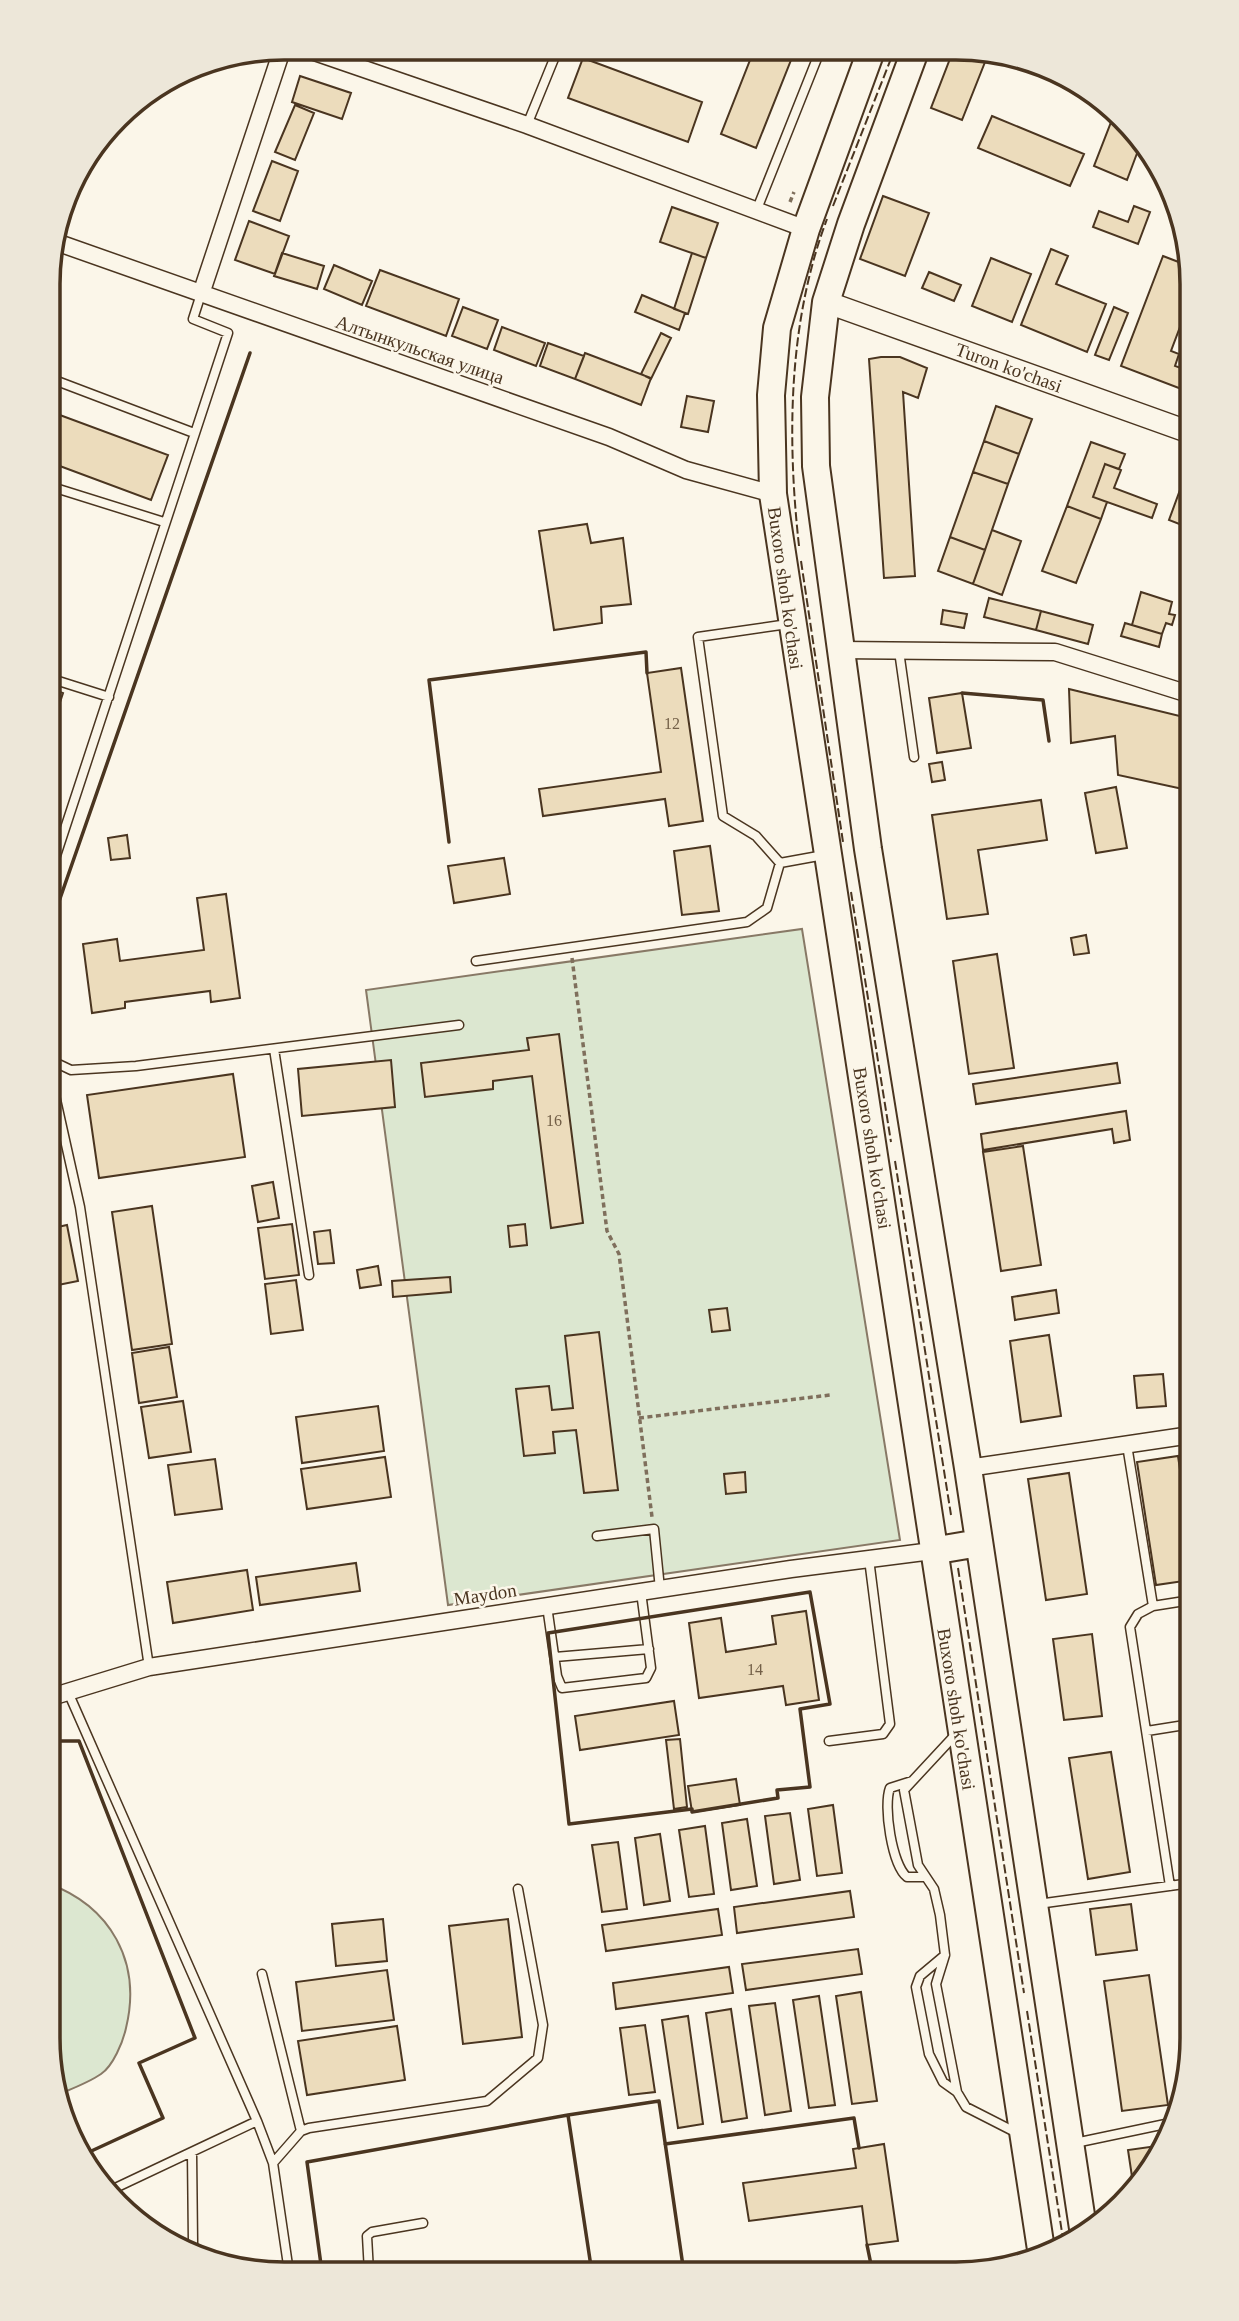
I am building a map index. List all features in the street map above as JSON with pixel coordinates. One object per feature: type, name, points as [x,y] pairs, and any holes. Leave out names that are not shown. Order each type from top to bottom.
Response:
[{"type":"main road","name":"Buxoro shoh ko'chasi","points":[[868,60],[806,229],[777,328],[771,395],[773,494],[791,624],[885,1217],[932,1551],[1040,2245]]},
{"type":"main road","points":[[912,60],[851,224],[826,302],[815,397],[816,466],[868,849],[968,1468],[1082,2222]]},
{"type":"main road","points":[[827,855],[868,849]]},
{"type":"main road","points":[[932,1551],[979,1544]]},
{"type":"street","points":[[201,295],[279,60]]},
{"type":"street","points":[[338,60],[527,125],[806,229]]},
{"type":"street","name":"Алтынкульская улица","points":[[63,245],[609,437],[686,470],[773,494]]},
{"type":"street","name":"Turon ko'chasi","points":[[826,302],[1180,423]]},
{"type":"street","points":[[840,650],[1055,652],[1180,691]]},
{"type":"street","points":[[968,1468],[1179,1437]]},
{"type":"street","name":"Maydon","points":[[60,1694],[149,1667],[660,1589],[932,1551]]},
{"type":"lane","points":[[527,125],[554,60]]},
{"type":"lane","points":[[758,209],[816,60]]},
{"type":"lane","points":[[60,842],[228,333],[193,319],[201,295]]},
{"type":"lane","points":[[60,383],[194,433]]},
{"type":"lane","points":[[60,489],[164,522]]},
{"type":"lane","points":[[780,863],[756,836],[723,816],[698,637],[791,624]]},
{"type":"lane","points":[[898,651],[914,758]]},
{"type":"lane","points":[[60,681],[109,697]]},
{"type":"lane","points":[[780,863],[827,855]]},
{"type":"lane","points":[[475,961],[747,922],[767,908],[780,863]]},
{"type":"lane","points":[[60,1066],[71,1070],[136,1066],[459,1025]]},
{"type":"lane","points":[[274,1049],[309,1275]]},
{"type":"lane","points":[[60,1116],[80,1206],[149,1667]]},
{"type":"lane","points":[[1127,1445],[1153,1606]]},
{"type":"lane","points":[[597,1536],[654,1529],[660,1589]]},
{"type":"lane","points":[[830,1741],[883,1734],[890,1724],[869,1559]]},
{"type":"lane","points":[[547,1606],[562,1688],[646,1678],[651,1668],[641,1592]]},
{"type":"lane","points":[[1170,1886],[1130,1627],[1138,1614],[1153,1606],[1179,1602]]},
{"type":"lane","points":[[555,1657],[649,1649]]},
{"type":"lane","points":[[68,1692],[257,2121],[273,2163],[288,2262]]},
{"type":"lane","points":[[1147,1731],[1179,1726]]},
{"type":"lane","points":[[960,1730],[904,1790],[918,1865],[934,1889],[945,1955],[936,1984],[957,2092],[966,2107],[1024,2137]]},
{"type":"lane","points":[[912,1781],[890,1788],[888,1793],[894,1850],[902,1873],[907,1877],[925,1877]]},
{"type":"lane","points":[[1034,1905],[1179,1885]]},
{"type":"lane","points":[[273,2163],[301,2131],[487,2101],[538,2058],[543,2025],[518,1889]]},
{"type":"lane","points":[[945,1955],[920,1976],[915,1987],[929,2054],[943,2082],[957,2092]]},
{"type":"lane","points":[[262,1974],[301,2131]]},
{"type":"lane","points":[[117,2187],[257,2121]]},
{"type":"lane","points":[[1070,2144],[1161,2125]]},
{"type":"lane","points":[[192,2153],[193,2242]]},
{"type":"lane","points":[[369,2262],[368,2236],[372,2232],[423,2223]]},
{"type":"path","points":[[570,948],[607,1231],[620,1254],[654,1529]]},
{"type":"path","points":[[639,1418],[830,1395]]},
{"type":"green space","points":[[802,929],[900,1540],[448,1605],[366,990]]},
{"type":"green space","points":[[60,1889],[89,1906],[104,1922],[125,1959],[129,1981],[130,2004],[120,2047],[105,2070],[66,2091],[60,2052]]},
{"type":"building","points":[[582,60],[588,60],[702,102],[688,142],[568,98]]},
{"type":"building","points":[[750,60],[791,60],[756,148],[721,134]]},
{"type":"building","points":[[950,60],[985,61],[962,120],[931,108]]},
{"type":"building","points":[[300,76],[351,93],[342,119],[292,102]]},
{"type":"building","points":[[295,105],[314,113],[295,160],[275,152]]},
{"type":"building","points":[[992,116],[1084,154],[1070,186],[978,148]]},
{"type":"building","points":[[1111,123],[1137,153],[1127,180],[1094,166]]},
{"type":"building","points":[[272,161],[298,171],[280,221],[253,211]]},
{"type":"building","points":[[883,196],[929,213],[905,276],[860,259]]},
{"type":"building","points":[[1134,206],[1150,212],[1138,244],[1093,227],[1099,211],[1128,222]]},
{"type":"building","points":[[672,207],[718,223],[706,258],[660,242]]},
{"type":"building","points":[[249,221],[289,236],[275,274],[235,260]]},
{"type":"building","points":[[1051,249],[1068,256],[1056,284],[1106,304],[1087,352],[1021,325]]},
{"type":"building","points":[[282,253],[324,266],[317,289],[274,276]]},
{"type":"building","points":[[692,253],[706,258],[688,314],[674,309]]},
{"type":"building","points":[[1163,256],[1178,262],[1180,327],[1171,351],[1179,354],[1175,366],[1180,368],[1180,388],[1121,366]]},
{"type":"building","points":[[991,258],[1031,274],[1012,322],[972,306]]},
{"type":"building","points":[[334,265],[372,281],[362,305],[324,289]]},
{"type":"building","points":[[380,270],[459,299],[446,336],[366,306]]},
{"type":"building","points":[[929,272],[961,285],[954,301],[922,288]]},
{"type":"building","points":[[642,295],[685,313],[679,330],[635,312]]},
{"type":"building","points":[[463,307],[498,320],[487,349],[452,336]]},
{"type":"building","points":[[1114,307],[1128,313],[1109,360],[1095,355]]},
{"type":"building","points":[[502,327],[545,343],[536,366],[494,350]]},
{"type":"building","points":[[661,333],[671,338],[651,379],[641,374]]},
{"type":"building","points":[[548,343],[584,356],[575,379],[540,366]]},
{"type":"building","points":[[585,353],[651,378],[641,405],[575,379]]},
{"type":"building","points":[[900,357],[927,368],[918,398],[903,392],[915,576],[884,578],[869,359]]},
{"type":"building","points":[[687,396],[714,401],[708,432],[681,427]]},
{"type":"building","points":[[996,406],[1032,419],[1019,454],[984,441]]},
{"type":"building","points":[[60,415],[168,455],[151,500],[60,466]]},
{"type":"building","points":[[984,441],[1019,454],[1008,484],[973,472]]},
{"type":"building","points":[[1091,442],[1125,454],[1119,469],[1105,464],[1093,497],[1107,502],[1101,519],[1067,506]]},
{"type":"building","points":[[1105,464],[1121,470],[1114,488],[1157,504],[1152,518],[1093,497]]},
{"type":"building","points":[[973,472],[1008,484],[985,550],[950,537]]},
{"type":"building","points":[[1180,490],[1180,524],[1169,520]]},
{"type":"building","points":[[1067,506],[1101,519],[1076,583],[1042,571]]},
{"type":"building","points":[[587,524],[591,543],[623,538],[631,604],[601,607],[602,623],[554,630],[539,531]]},
{"type":"building","points":[[992,530],[1021,541],[1002,595],[973,584]]},
{"type":"building","points":[[950,537],[985,550],[973,584],[938,571]]},
{"type":"building","points":[[1141,592],[1172,602],[1169,614],[1175,615],[1172,625],[1166,623],[1162,634],[1132,625]]},
{"type":"building","points":[[989,598],[1041,611],[1036,630],[984,617]]},
{"type":"building","points":[[943,610],[967,614],[964,628],[941,624]]},
{"type":"building","points":[[1041,611],[1093,625],[1088,644],[1036,630]]},
{"type":"building","points":[[1125,623],[1162,634],[1159,647],[1121,636]]},
{"type":"building","points":[[681,668],[703,821],[669,826],[665,799],[543,816],[539,789],[661,772],[647,673]]},
{"type":"building","points":[[1069,689],[1180,716],[1180,788],[1118,775],[1115,736],[1071,743]]},
{"type":"building","points":[[962,693],[971,748],[937,753],[929,698]]},
{"type":"building","points":[[942,762],[945,780],[932,782],[929,764]]},
{"type":"building","points":[[1116,787],[1127,848],[1096,853],[1085,793]]},
{"type":"building","points":[[1041,800],[1047,840],[978,850],[988,914],[947,919],[932,815]]},
{"type":"building","points":[[127,835],[130,858],[111,860],[108,838]]},
{"type":"building","points":[[710,846],[719,911],[682,915],[674,851]]},
{"type":"building","points":[[504,858],[510,894],[454,903],[448,866]]},
{"type":"building","points":[[226,894],[240,998],[211,1002],[210,991],[125,1002],[125,1008],[92,1013],[83,944],[117,939],[120,961],[204,950],[197,898]]},
{"type":"building","points":[[1086,935],[1089,953],[1074,955],[1071,938]]},
{"type":"building","points":[[997,954],[1014,1068],[969,1074],[953,961]]},
{"type":"building","points":[[559,1034],[583,1223],[551,1228],[532,1076],[493,1081],[493,1089],[425,1097],[421,1063],[529,1050],[527,1038]]},
{"type":"building","points":[[391,1060],[395,1107],[302,1116],[298,1069]]},
{"type":"building","points":[[1117,1063],[1120,1083],[976,1104],[973,1084]]},
{"type":"building","points":[[233,1074],[245,1157],[99,1178],[87,1095]]},
{"type":"building","points":[[1126,1111],[1130,1140],[1114,1143],[1112,1129],[983,1150],[981,1134]]},
{"type":"building","points":[[1023,1146],[1041,1265],[1001,1271],[983,1152]]},
{"type":"building","points":[[273,1182],[279,1218],[258,1222],[252,1186]]},
{"type":"building","points":[[152,1206],[172,1344],[132,1350],[112,1212]]},
{"type":"building","points":[[292,1224],[299,1275],[265,1279],[258,1228]]},
{"type":"building","points":[[525,1224],[527,1245],[510,1247],[508,1226]]},
{"type":"building","points":[[67,1225],[78,1281],[60,1285],[60,1226]]},
{"type":"building","points":[[330,1230],[334,1263],[318,1264],[314,1232]]},
{"type":"building","points":[[378,1266],[381,1285],[360,1288],[357,1270]]},
{"type":"building","points":[[450,1277],[451,1292],[393,1297],[392,1281]]},
{"type":"building","points":[[296,1280],[303,1330],[271,1334],[265,1284]]},
{"type":"building","points":[[1056,1290],[1059,1313],[1015,1320],[1012,1297]]},
{"type":"building","points":[[727,1308],[730,1330],[712,1332],[709,1310]]},
{"type":"building","points":[[599,1332],[618,1490],[584,1493],[576,1430],[553,1432],[555,1453],[524,1456],[516,1389],[549,1386],[552,1410],[573,1408],[565,1336]]},
{"type":"building","points":[[1049,1335],[1061,1416],[1021,1422],[1010,1341]]},
{"type":"building","points":[[169,1347],[177,1397],[139,1403],[132,1353]]},
{"type":"building","points":[[1163,1374],[1166,1406],[1137,1408],[1134,1376]]},
{"type":"building","points":[[183,1401],[191,1452],[149,1458],[141,1407]]},
{"type":"building","points":[[378,1406],[384,1451],[302,1463],[296,1417]]},
{"type":"building","points":[[1178,1456],[1179,1582],[1156,1585],[1137,1462]]},
{"type":"building","points":[[385,1457],[391,1497],[307,1509],[301,1469]]},
{"type":"building","points":[[215,1459],[222,1509],[175,1515],[168,1465]]},
{"type":"building","points":[[745,1472],[746,1492],[726,1494],[724,1474]]},
{"type":"building","points":[[1069,1473],[1087,1594],[1046,1600],[1028,1479]]},
{"type":"building","points":[[356,1563],[360,1591],[260,1605],[256,1577]]},
{"type":"building","points":[[247,1570],[253,1610],[173,1623],[167,1582]]},
{"type":"building","points":[[806,1611],[819,1700],[786,1705],[783,1686],[699,1698],[689,1623],[721,1618],[726,1652],[776,1644],[772,1616]]},
{"type":"building","points":[[1092,1634],[1102,1716],[1064,1720],[1053,1639]]},
{"type":"building","points":[[674,1701],[679,1735],[580,1750],[575,1716]]},
{"type":"building","points":[[680,1739],[687,1807],[674,1809],[666,1740]]},
{"type":"building","points":[[1111,1752],[1130,1872],[1088,1879],[1069,1758]]},
{"type":"building","points":[[736,1779],[740,1805],[692,1812],[688,1786]]},
{"type":"building","points":[[833,1805],[842,1873],[817,1876],[808,1809]]},
{"type":"building","points":[[790,1813],[800,1880],[774,1884],[765,1816]]},
{"type":"building","points":[[747,1819],[757,1886],[731,1890],[722,1823]]},
{"type":"building","points":[[705,1826],[714,1894],[689,1897],[679,1830]]},
{"type":"building","points":[[660,1834],[670,1901],[644,1905],[635,1838]]},
{"type":"building","points":[[618,1842],[627,1909],[602,1912],[592,1845]]},
{"type":"building","points":[[850,1891],[854,1917],[737,1933],[734,1907]]},
{"type":"building","points":[[1131,1904],[1137,1950],[1096,1955],[1090,1909]]},
{"type":"building","points":[[718,1909],[722,1935],[606,1951],[602,1925]]},
{"type":"building","points":[[383,1919],[387,1961],[336,1966],[332,1924]]},
{"type":"building","points":[[508,1919],[522,2037],[463,2044],[449,1926]]},
{"type":"building","points":[[858,1949],[862,1974],[746,1990],[742,1964]]},
{"type":"building","points":[[729,1967],[733,1993],[616,2009],[613,1983]]},
{"type":"building","points":[[387,1970],[394,2020],[302,2031],[296,1982]]},
{"type":"building","points":[[1149,1975],[1168,2105],[1122,2111],[1104,1981]]},
{"type":"building","points":[[861,1992],[877,2101],[852,2104],[836,1996]]},
{"type":"building","points":[[819,1996],[835,2105],[809,2108],[793,2000]]},
{"type":"building","points":[[775,2003],[791,2111],[765,2115],[749,2006]]},
{"type":"building","points":[[731,2009],[747,2118],[722,2122],[706,2013]]},
{"type":"building","points":[[688,2016],[703,2124],[678,2128],[662,2020]]},
{"type":"building","points":[[645,2025],[655,2092],[629,2095],[620,2028]]},
{"type":"building","points":[[397,2026],[405,2080],[307,2095],[298,2041]]},
{"type":"building","points":[[884,2144],[898,2241],[867,2245],[862,2206],[749,2221],[743,2183],[856,2168],[853,2149]]},
{"type":"building","points":[[1151,2147],[1132,2175],[1128,2150]]},
{"type":"fence","points":[[833,206],[890,60]]},
{"type":"fence","points":[[799,546],[793,464],[794,381],[804,298],[827,219]]},
{"type":"fence","points":[[801,561],[843,842]]},
{"type":"fence","points":[[851,892],[891,1142]]},
{"type":"fence","points":[[895,1161],[951,1515]]},
{"type":"fence","points":[[958,1568],[1024,1993]]},
{"type":"fence","points":[[1027,2011],[1062,2234]]},
{"type":"wall","points":[[60,899],[250,353]]},
{"type":"wall","points":[[449,842],[429,680],[646,652],[647,673]]},
{"type":"wall","points":[[962,693],[1043,700],[1049,741]]},
{"type":"wall","points":[[810,1592],[830,1704],[800,1709],[810,1787],[777,1790],[778,1798],[692,1812],[692,1809],[569,1824],[548,1633],[810,1592]]},
{"type":"wall","points":[[60,1741],[79,1741],[195,2038],[139,2063],[163,2118],[91,2151]]},
{"type":"wall","points":[[568,2115],[659,2101],[682,2262]]},
{"type":"wall","points":[[321,2262],[307,2162],[568,2115],[590,2262]]},
{"type":"wall","points":[[665,2144],[854,2118],[859,2148]]},
{"type":"wall","points":[[867,2245],[871,2262]]}]
